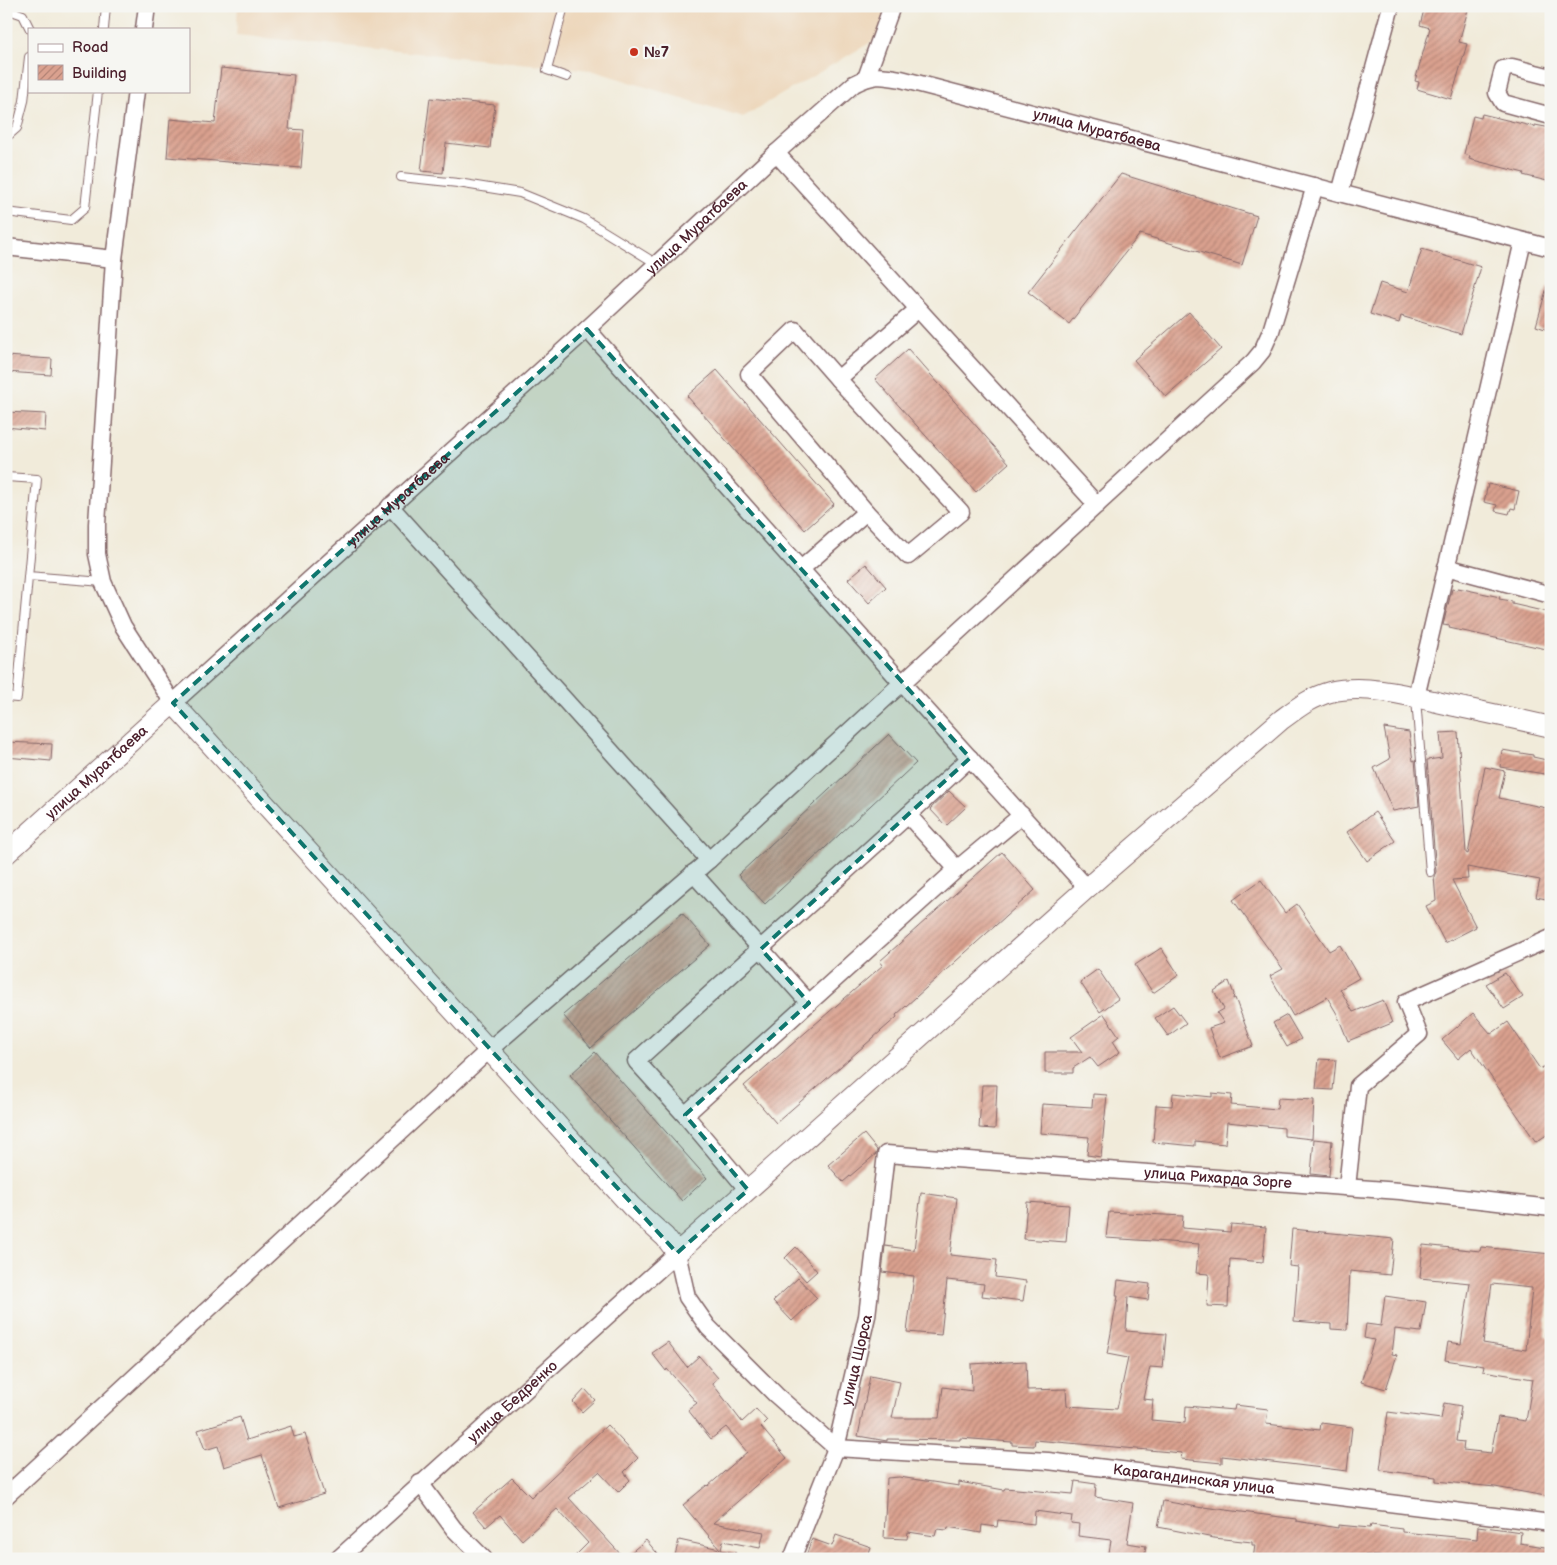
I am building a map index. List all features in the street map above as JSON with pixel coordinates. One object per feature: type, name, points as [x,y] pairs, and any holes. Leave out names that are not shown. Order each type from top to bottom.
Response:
[{"type":"street","points":[[144,28],[147,6]]},
{"type":"street","points":[[866,78],[892,6]]},
{"type":"street","points":[[1340,193],[1392,6]]},
{"type":"street","points":[[1551,77],[1512,66],[1503,69],[1497,93],[1503,103],[1551,116]]},
{"type":"street","name":"улица Муратбаева","points":[[6,854],[587,329],[776,153],[854,84],[866,78],[877,75],[901,79],[1551,248]]},
{"type":"street","points":[[136,92],[114,260],[97,524],[97,554],[102,582],[124,626],[173,704],[490,1049],[632,1207],[665,1237],[677,1253],[687,1297],[708,1327],[776,1395],[836,1448]]},
{"type":"street","points":[[776,153],[1097,505]]},
{"type":"street","points":[[6,1496],[490,1049],[709,860],[1259,356],[1271,331],[1314,186]]},
{"type":"street","points":[[1416,697],[1523,241]]},
{"type":"street","points":[[6,247],[114,260]]},
{"type":"street","points":[[838,379],[918,309]]},
{"type":"street","points":[[587,329],[1087,888]]},
{"type":"street","points":[[795,330],[838,379],[961,512],[908,556],[866,512],[749,374],[795,330]]},
{"type":"street","points":[[390,506],[709,860]]},
{"type":"street","points":[[801,569],[866,512]]},
{"type":"street","points":[[1446,567],[1551,595]]},
{"type":"street","points":[[677,1253],[1087,888],[1281,720],[1306,701],[1330,692],[1355,689],[1381,691],[1551,727]]},
{"type":"street","points":[[748,1190],[685,1115],[636,1061],[970,758]]},
{"type":"street","points":[[908,815],[957,869]]},
{"type":"street","points":[[685,1115],[957,869],[1022,815]]},
{"type":"street","points":[[693,873],[809,1003]]},
{"type":"street","points":[[1347,1187],[1358,1086],[1419,1034],[1406,1002],[1551,938]]},
{"type":"street","name":"улица Рихарда Зорге","points":[[886,1154],[1400,1191],[1551,1208]]},
{"type":"street","name":"улица Щорса","points":[[792,1559],[836,1448],[867,1316],[886,1154]]},
{"type":"street","name":"улица Бедренко","points":[[338,1559],[677,1253]]},
{"type":"street","name":"Карагандинская улица","points":[[836,1448],[1048,1461],[1551,1523]]},
{"type":"street","points":[[420,1484],[454,1529],[484,1559]]},
{"type":"lane","points":[[104,28],[106,6]]},
{"type":"lane","points":[[564,6],[547,70],[567,77]]},
{"type":"lane","points":[[6,9],[22,15],[29,28]]},
{"type":"lane","points":[[6,134],[8,135],[17,128],[24,101],[28,66]]},
{"type":"lane","points":[[6,212],[71,220],[85,208],[98,92]]},
{"type":"lane","points":[[401,177],[458,183],[520,193],[584,219],[657,264]]},
{"type":"lane","points":[[6,476],[37,479],[17,698],[6,697]]},
{"type":"lane","points":[[28,576],[102,582]]},
{"type":"lane","points":[[1416,697],[1430,872]]},
{"type":"highlighted area","points":[[587,329],[970,758],[761,949],[809,1003],[685,1115],[748,1190],[677,1253],[173,703]]},
{"type":"shaded area","name":"№7","points":[[238,6],[898,6],[890,31],[743,117],[591,70],[236,35]]},
{"type":"building","points":[[1425,6],[1469,6],[1459,42],[1467,44],[1451,99],[1417,89],[1419,82],[1415,81],[1430,28],[1420,25]]},
{"type":"building","points":[[221,68],[294,75],[289,129],[304,130],[301,168],[167,157],[170,119],[215,123]]},
{"type":"building","points":[[430,98],[495,105],[490,148],[446,143],[443,173],[421,171]]},
{"type":"building","points":[[1482,114],[1535,127],[1535,125],[1551,128],[1551,182],[1469,159],[1470,156],[1464,154],[1473,116],[1481,118]]},
{"type":"building","points":[[1121,174],[1257,216],[1242,265],[1140,234],[1069,324],[1028,292]]},
{"type":"building","points":[[1422,249],[1481,267],[1461,334],[1401,316],[1399,323],[1370,314],[1380,283],[1408,292]]},
{"type":"building","points":[[1547,287],[1551,288],[1551,331],[1536,326]]},
{"type":"building","points":[[1189,312],[1221,349],[1166,397],[1134,360]]},
{"type":"building","points":[[908,349],[1009,463],[976,492],[875,379]]},
{"type":"building","points":[[6,356],[52,359],[51,375],[6,372]]},
{"type":"building","points":[[717,370],[834,504],[805,530],[687,396]]},
{"type":"building","points":[[6,412],[46,414],[45,431],[6,427]]},
{"type":"building","points":[[1488,484],[1519,491],[1515,509],[1511,508],[1509,514],[1495,511],[1497,505],[1484,502]]},
{"type":"building","points":[[866,564],[886,587],[869,603],[848,579]]},
{"type":"building","points":[[1458,588],[1500,597],[1499,599],[1512,601],[1512,604],[1551,613],[1551,650],[1449,628],[1450,626],[1443,625],[1452,589],[1457,590]]},
{"type":"building","points":[[1384,728],[1409,732],[1413,761],[1415,760],[1419,806],[1393,811],[1374,768],[1390,759]]},
{"type":"building","points":[[1458,732],[1466,853],[1468,854],[1485,767],[1505,771],[1499,798],[1551,809],[1551,900],[1536,897],[1540,880],[1467,867],[1468,879],[1452,880],[1476,927],[1445,943],[1426,906],[1436,901],[1434,876],[1436,872],[1427,760],[1442,758],[1440,733]]},
{"type":"building","points":[[889,734],[916,763],[765,904],[738,875]]},
{"type":"building","points":[[6,742],[52,744],[51,761],[6,757]]},
{"type":"building","points":[[1502,750],[1533,755],[1533,757],[1551,761],[1551,775],[1500,767]]},
{"type":"building","points":[[949,791],[966,807],[946,826],[930,809]]},
{"type":"building","points":[[1375,812],[1395,841],[1367,861],[1347,832]]},
{"type":"building","points":[[1002,852],[1035,890],[896,1015],[897,1017],[776,1123],[744,1086],[883,965],[880,961]]},
{"type":"building","points":[[1261,880],[1285,913],[1297,904],[1329,951],[1340,945],[1359,978],[1340,989],[1353,1012],[1383,1000],[1392,1023],[1348,1041],[1337,1014],[1327,997],[1293,1016],[1270,976],[1283,969],[1233,900]]},
{"type":"building","points":[[682,913],[710,945],[591,1048],[563,1015]]},
{"type":"building","points":[[1161,948],[1179,975],[1153,993],[1135,965]]},
{"type":"building","points":[[1098,969],[1118,999],[1100,1012],[1080,982]]},
{"type":"building","points":[[1505,973],[1523,997],[1504,1009],[1486,984]]},
{"type":"building","points":[[1229,981],[1234,994],[1233,999],[1235,998],[1253,1046],[1220,1058],[1209,1028],[1224,1023],[1217,1013],[1224,1009],[1214,991]]},
{"type":"building","points":[[1173,1006],[1186,1023],[1168,1036],[1155,1018]]},
{"type":"building","points":[[1473,1013],[1491,1034],[1508,1022],[1540,1069],[1551,1062],[1551,1132],[1536,1142],[1471,1048],[1458,1059],[1442,1040]]},
{"type":"building","points":[[1104,1014],[1119,1036],[1113,1041],[1120,1052],[1098,1067],[1090,1057],[1073,1068],[1073,1073],[1045,1073],[1045,1052],[1082,1052],[1071,1037]]},
{"type":"building","points":[[1287,1015],[1301,1039],[1287,1047],[1273,1023]]},
{"type":"building","points":[[595,1052],[707,1178],[682,1201],[570,1075]]},
{"type":"building","points":[[1319,1059],[1336,1060],[1333,1090],[1316,1089]]},
{"type":"building","points":[[982,1085],[997,1085],[995,1129],[979,1128]]},
{"type":"building","points":[[1173,1093],[1212,1097],[1212,1093],[1232,1095],[1231,1105],[1277,1109],[1278,1098],[1314,1100],[1312,1139],[1284,1136],[1284,1128],[1227,1122],[1225,1144],[1195,1141],[1195,1146],[1153,1142],[1156,1105],[1172,1106]]},
{"type":"building","points":[[1093,1094],[1107,1095],[1101,1157],[1087,1155],[1089,1137],[1040,1133],[1042,1104],[1092,1107]]},
{"type":"building","points":[[864,1134],[877,1150],[876,1154],[843,1182],[828,1165]]},
{"type":"building","points":[[1314,1139],[1332,1141],[1329,1176],[1311,1174]]},
{"type":"building","points":[[921,1193],[957,1198],[950,1255],[997,1260],[995,1277],[1026,1281],[1023,1301],[982,1296],[984,1284],[947,1280],[941,1335],[907,1332],[914,1276],[882,1272],[885,1246],[914,1250]]},
{"type":"building","points":[[1027,1202],[1069,1205],[1066,1242],[1024,1239]]},
{"type":"building","points":[[1109,1212],[1183,1216],[1182,1228],[1230,1232],[1231,1224],[1266,1227],[1263,1262],[1230,1259],[1228,1307],[1207,1306],[1209,1274],[1196,1273],[1199,1244],[1106,1238]]},
{"type":"building","points":[[1292,1229],[1394,1239],[1390,1275],[1350,1271],[1347,1330],[1331,1329],[1331,1324],[1294,1321],[1298,1267],[1289,1266]]},
{"type":"building","points":[[1423,1245],[1480,1251],[1481,1247],[1551,1254],[1551,1290],[1549,1290],[1545,1336],[1551,1337],[1551,1497],[1495,1487],[1436,1481],[1436,1477],[1380,1470],[1388,1412],[1441,1419],[1444,1403],[1461,1406],[1456,1441],[1464,1442],[1463,1450],[1491,1453],[1498,1417],[1526,1421],[1533,1379],[1483,1371],[1484,1366],[1445,1360],[1448,1342],[1461,1344],[1470,1283],[1420,1278]],"holes":[[[1492,1284],[1532,1288],[1526,1350],[1483,1343]]]},
{"type":"building","points":[[796,1247],[817,1271],[806,1281],[785,1258]]},
{"type":"building","points":[[798,1278],[817,1298],[792,1321],[773,1301]]},
{"type":"building","points":[[1118,1280],[1150,1284],[1148,1300],[1128,1297],[1126,1331],[1166,1334],[1163,1368],[1150,1367],[1143,1399],[1153,1400],[1151,1420],[1185,1423],[1186,1406],[1234,1410],[1235,1405],[1268,1409],[1266,1424],[1320,1430],[1321,1423],[1352,1427],[1347,1471],[1222,1456],[1222,1463],[1181,1459],[1182,1453],[1035,1440],[1034,1446],[1012,1445],[1012,1442],[960,1438],[960,1440],[887,1439],[887,1441],[858,1436],[870,1376],[900,1382],[892,1418],[939,1418],[943,1387],[972,1391],[971,1364],[1026,1361],[1027,1390],[1066,1389],[1067,1406],[1117,1409],[1128,1358],[1107,1354],[1118,1296],[1116,1296]]},
{"type":"building","points":[[1385,1296],[1426,1302],[1421,1332],[1395,1329],[1392,1354],[1397,1355],[1386,1389],[1361,1382],[1374,1340],[1364,1338],[1366,1324],[1381,1326]]},
{"type":"building","points":[[668,1342],[687,1367],[699,1356],[718,1378],[712,1383],[742,1422],[756,1409],[767,1421],[761,1427],[787,1458],[713,1523],[764,1532],[760,1548],[723,1541],[721,1550],[736,1553],[735,1559],[674,1559],[679,1540],[720,1549],[683,1505],[747,1452],[726,1427],[711,1439],[688,1410],[697,1403],[667,1369],[666,1371],[652,1353]]},
{"type":"building","points":[[585,1389],[595,1400],[582,1412],[573,1402]]},
{"type":"building","points":[[240,1417],[247,1440],[291,1426],[294,1437],[305,1434],[324,1494],[279,1508],[262,1455],[224,1467],[218,1446],[205,1450],[198,1430]]},
{"type":"building","points":[[607,1425],[638,1458],[624,1472],[630,1480],[618,1492],[599,1472],[569,1498],[624,1558],[646,1540],[662,1559],[572,1559],[588,1543],[557,1509],[522,1540],[500,1515],[486,1527],[473,1512],[512,1478],[531,1497]]},
{"type":"building","points":[[899,1477],[959,1486],[959,1482],[1004,1490],[1005,1488],[1073,1494],[1075,1481],[1096,1484],[1095,1497],[1133,1503],[1127,1543],[1146,1546],[1144,1559],[1108,1559],[1111,1540],[1078,1536],[1079,1524],[1071,1523],[1072,1516],[1035,1511],[1034,1524],[998,1520],[997,1527],[982,1525],[981,1533],[948,1527],[947,1530],[937,1529],[935,1536],[908,1532],[907,1539],[884,1538],[887,1478]]},
{"type":"building","points":[[1163,1501],[1203,1508],[1296,1519],[1296,1521],[1338,1528],[1338,1525],[1370,1528],[1371,1525],[1402,1529],[1402,1532],[1477,1539],[1478,1526],[1521,1532],[1520,1543],[1551,1548],[1551,1559],[1407,1559],[1364,1555],[1363,1559],[1253,1559],[1255,1545],[1252,1545],[1252,1542],[1214,1538],[1158,1527]]},
{"type":"building","points":[[836,1535],[871,1547],[867,1559],[813,1559],[806,1556],[812,1539],[832,1546]]},
{"type":"place","name":"№7","points":[[634,52]]}]
